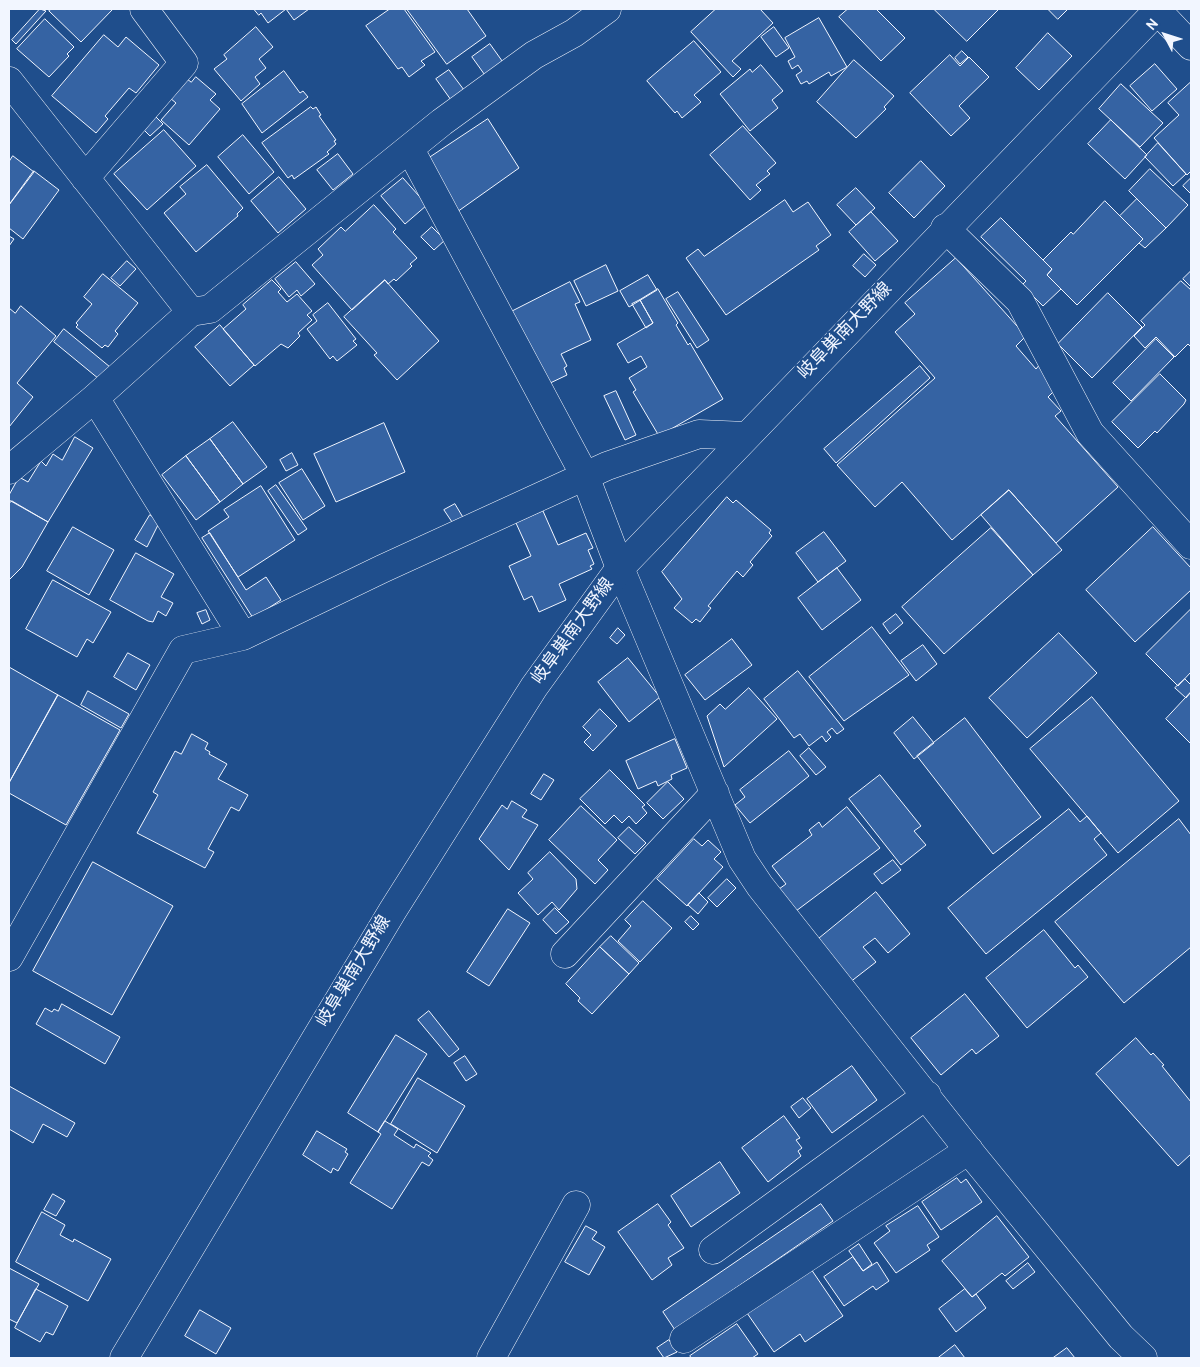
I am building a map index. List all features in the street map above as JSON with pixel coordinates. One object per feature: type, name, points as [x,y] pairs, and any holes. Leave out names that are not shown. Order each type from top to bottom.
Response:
[{"type":"street","points":[[85,178],[184,63],[144,9]]},
{"type":"street","points":[[9,470],[95,398],[191,312],[210,309],[442,122],[534,55],[574,33],[608,9]]},
{"type":"street","points":[[1157,9],[1191,46]]},
{"type":"street","name":"岐阜巣南大野線","points":[[124,1358],[393,910],[534,687],[620,568],[1157,9]]},
{"type":"street","points":[[9,81],[191,312]]},
{"type":"street","points":[[410,149],[585,476],[620,568],[742,859],[760,886],[969,1150],[1121,1337],[1143,1358]]},
{"type":"street","points":[[945,228],[1020,301],[1090,433],[1191,544]]},
{"type":"street","points":[[95,398],[243,636]]},
{"type":"street","points":[[9,957],[183,650],[243,636],[585,476],[699,434],[746,436]]},
{"type":"street","points":[[565,954],[715,793]]},
{"type":"street","points":[[713,1250],[927,1095]]},
{"type":"street","points":[[684,1339],[969,1150]]},
{"type":"street","points":[[491,1358],[576,1205]]},
{"type":"building","points":[[40,9],[46,11],[16,44],[12,40]]},
{"type":"building","points":[[52,9],[113,9],[81,42],[49,11]]},
{"type":"building","points":[[254,9],[286,9],[268,23],[261,13],[259,15]]},
{"type":"building","points":[[286,9],[309,9],[294,20]]},
{"type":"building","points":[[390,9],[404,9],[435,52],[421,61],[425,65],[409,77],[402,67],[398,69],[366,26]]},
{"type":"building","points":[[407,9],[467,9],[486,36],[447,64]]},
{"type":"building","points":[[716,9],[760,9],[773,23],[732,61],[741,69],[733,77],[691,32]]},
{"type":"building","points":[[848,9],[876,9],[905,38],[881,61],[839,17]]},
{"type":"building","points":[[934,9],[999,9],[967,41]]},
{"type":"building","points":[[1048,9],[1068,9],[1058,19]]},
{"type":"building","points":[[819,18],[847,67],[831,76],[829,72],[809,84],[807,81],[801,84],[796,75],[802,71],[798,65],[792,69],[788,61],[795,57],[785,38]]},
{"type":"building","points":[[45,19],[74,47],[67,54],[69,56],[49,77],[17,49]]},
{"type":"building","points":[[256,27],[273,47],[259,59],[266,68],[255,77],[260,84],[241,101],[214,69],[227,59],[224,55]]},
{"type":"building","points":[[774,27],[789,48],[776,57],[761,37]]},
{"type":"building","points":[[1048,33],[1072,56],[1039,90],[1016,68]]},
{"type":"building","points":[[104,35],[118,47],[126,37],[159,65],[136,93],[129,88],[105,116],[108,119],[96,133],[52,96]]},
{"type":"building","points":[[694,41],[721,72],[694,95],[701,102],[682,118],[677,111],[675,113],[647,81]]},
{"type":"building","points":[[490,44],[505,65],[487,78],[472,57]]},
{"type":"building","points":[[962,51],[968,57],[960,64],[955,58]]},
{"type":"building","points":[[950,55],[960,66],[969,57],[989,77],[959,106],[970,118],[951,136],[910,93]]},
{"type":"building","points":[[854,60],[894,96],[884,107],[886,109],[856,138],[817,102]]},
{"type":"building","points":[[1155,64],[1177,89],[1152,111],[1130,86]]},
{"type":"building","points":[[761,65],[783,91],[772,100],[778,108],[750,131],[720,94],[750,69],[752,72]]},
{"type":"building","points":[[449,70],[464,90],[451,100],[436,79]]},
{"type":"building","points":[[284,71],[300,93],[303,91],[308,97],[262,133],[242,104]]},
{"type":"building","points":[[196,77],[216,94],[210,100],[220,109],[189,145],[161,120],[176,103],[170,98],[187,79],[191,82]]},
{"type":"building","points":[[1191,82],[1191,171],[1187,175],[1154,138],[1179,115],[1168,103]]},
{"type":"building","points":[[1121,84],[1163,123],[1140,147],[1099,109]]},
{"type":"building","points":[[311,107],[313,109],[316,107],[321,115],[319,116],[336,140],[334,141],[336,144],[327,152],[329,154],[294,179],[292,175],[288,178],[262,143]]},
{"type":"building","points":[[156,117],[163,124],[150,136],[143,129]]},
{"type":"building","points":[[488,119],[519,168],[457,212],[426,160]]},
{"type":"building","points":[[1111,120],[1147,155],[1125,179],[1088,144]]},
{"type":"building","points":[[743,126],[776,163],[767,171],[770,174],[756,185],[761,190],[750,200],[710,155]]},
{"type":"building","points":[[164,130],[196,166],[147,210],[114,174]]},
{"type":"building","points":[[243,135],[274,172],[249,194],[218,157]]},
{"type":"building","points":[[1158,143],[1186,174],[1173,186],[1145,157]]},
{"type":"building","points":[[338,154],[353,174],[333,190],[317,170]]},
{"type":"building","points":[[13,156],[34,172],[9,205],[9,162]]},
{"type":"building","points":[[921,161],[945,186],[914,218],[889,193]]},
{"type":"building","points":[[207,165],[243,208],[237,214],[238,216],[196,252],[164,213],[186,194],[180,187]]},
{"type":"building","points":[[1150,169],[1188,205],[1166,228],[1129,191]]},
{"type":"building","points":[[34,171],[59,190],[23,239],[9,228],[9,205]]},
{"type":"building","points":[[279,177],[306,209],[278,233],[251,201]]},
{"type":"building","points":[[403,178],[427,205],[405,224],[381,196]]},
{"type":"building","points":[[1191,178],[1191,194],[1183,186]]},
{"type":"building","points":[[856,188],[875,208],[856,225],[837,205]]},
{"type":"building","points":[[1137,199],[1166,228],[1145,248],[1139,243],[1143,239],[1120,216]]},
{"type":"building","points":[[785,200],[793,212],[808,202],[831,235],[816,246],[819,250],[726,315],[686,258],[698,249],[704,256]]},
{"type":"building","points":[[1105,201],[1143,239],[1077,305],[1047,275],[1052,269],[1043,260],[1071,232],[1073,234]]},
{"type":"building","points":[[374,205],[396,229],[393,232],[417,258],[410,264],[412,266],[396,281],[394,279],[388,284],[385,280],[352,310],[312,265],[323,255],[318,249],[341,227],[345,231]]},
{"type":"building","points":[[871,212],[898,241],[875,261],[849,232]]},
{"type":"building","points":[[1001,218],[1052,269],[1047,275],[1061,289],[1043,306],[1022,285],[1026,281],[981,237]]},
{"type":"building","points":[[432,227],[445,240],[434,250],[421,237]]},
{"type":"building","points":[[9,236],[14,239],[9,246]]},
{"type":"building","points":[[864,254],[876,265],[865,277],[853,266]]},
{"type":"building","points":[[956,258],[1026,336],[1016,346],[1036,369],[1041,363],[1053,392],[1048,397],[1061,411],[1055,416],[1118,487],[1056,543],[1009,490],[952,540],[902,482],[875,507],[837,465],[935,378],[895,332],[915,314],[905,303]]},
{"type":"building","points":[[127,261],[136,269],[120,286],[111,278]]},
{"type":"building","points":[[296,262],[315,284],[301,296],[297,290],[289,297],[275,279]]},
{"type":"building","points":[[606,265],[618,291],[586,306],[574,281]]},
{"type":"building","points":[[1191,271],[1191,287],[1183,279]]},
{"type":"building","points":[[103,274],[138,303],[115,331],[118,334],[108,347],[105,345],[102,348],[76,327],[78,325],[76,323],[92,304],[84,297]]},
{"type":"building","points":[[648,275],[657,290],[629,307],[620,291]]},
{"type":"building","points":[[272,280],[281,289],[278,292],[287,302],[297,294],[312,311],[307,315],[312,320],[298,333],[300,336],[288,348],[281,344],[255,366],[223,329],[246,309],[243,305]]},
{"type":"building","points":[[385,280],[439,341],[397,380],[374,355],[377,353],[344,317]]},
{"type":"building","points":[[1181,281],[1191,290],[1191,347],[1188,344],[1175,357],[1156,337],[1145,348],[1134,336],[1145,325],[1141,321]]},
{"type":"building","points":[[570,282],[580,302],[575,304],[591,340],[561,354],[567,366],[564,368],[567,375],[546,385],[509,313]]},
{"type":"building","points":[[658,289],[678,323],[676,325],[688,345],[690,343],[723,399],[659,436],[633,392],[636,390],[629,378],[647,367],[641,356],[628,363],[617,344],[653,323],[640,300]]},
{"type":"building","points":[[678,292],[709,340],[697,348],[666,299]]},
{"type":"building","points":[[1108,293],[1142,327],[1092,378],[1058,344]]},
{"type":"building","points":[[640,300],[653,323],[646,328],[632,304]]},
{"type":"building","points":[[328,303],[356,339],[353,341],[357,345],[337,361],[333,356],[330,359],[307,329],[317,321],[313,315]]},
{"type":"building","points":[[21,306],[56,336],[17,383],[33,397],[9,427],[9,308],[15,313]]},
{"type":"building","points":[[220,325],[254,365],[230,386],[195,347]]},
{"type":"building","points":[[64,329],[110,367],[99,379],[54,342]]},
{"type":"building","points":[[1156,339],[1174,357],[1131,401],[1113,383]]},
{"type":"building","points":[[920,366],[930,378],[836,463],[824,449]]},
{"type":"building","points":[[1160,374],[1186,400],[1157,433],[1155,431],[1138,448],[1112,422]]},
{"type":"building","points":[[616,391],[636,435],[625,440],[604,396]]},
{"type":"building","points":[[233,422],[267,467],[243,484],[210,439]]},
{"type":"building","points":[[384,423],[405,472],[336,502],[314,454]]},
{"type":"building","points":[[75,437],[93,448],[48,522],[9,500],[9,495],[19,477],[28,482],[41,461],[46,466],[53,454],[62,460]]},
{"type":"building","points":[[210,439],[243,484],[220,502],[186,456]]},
{"type":"building","points":[[292,453],[298,465],[286,471],[280,460]]},
{"type":"building","points":[[186,456],[220,502],[196,520],[162,475]]},
{"type":"building","points":[[302,469],[325,506],[303,520],[279,483]]},
{"type":"building","points":[[276,485],[307,529],[298,535],[268,491]]},
{"type":"building","points":[[261,486],[295,540],[238,577],[208,531],[229,517],[224,510]]},
{"type":"building","points":[[1009,490],[1062,550],[1033,575],[981,515]]},
{"type":"building","points":[[727,497],[733,503],[736,500],[771,530],[769,533],[772,536],[750,562],[753,565],[743,577],[737,571],[708,606],[711,608],[700,622],[696,619],[692,623],[674,608],[682,599],[662,572]]},
{"type":"building","points":[[12,501],[48,522],[22,567],[9,580],[9,504]]},
{"type":"building","points":[[455,504],[464,519],[454,525],[444,510]]},
{"type":"building","points":[[543,511],[558,545],[586,533],[593,548],[588,550],[594,564],[590,566],[592,569],[559,584],[566,600],[539,612],[532,596],[524,600],[509,566],[531,556],[516,523]]},
{"type":"building","points":[[150,515],[160,521],[147,547],[135,540]]},
{"type":"building","points":[[73,527],[114,550],[89,595],[47,571]]},
{"type":"building","points":[[1153,527],[1191,568],[1191,590],[1135,642],[1086,590]]},
{"type":"building","points":[[991,528],[1033,575],[944,654],[902,607]]},
{"type":"building","points":[[824,532],[846,561],[818,582],[796,553]]},
{"type":"building","points":[[210,533],[246,590],[266,577],[281,600],[253,618],[202,538]]},
{"type":"building","points":[[136,553],[174,574],[161,597],[173,603],[166,616],[158,611],[153,622],[110,600]]},
{"type":"building","points":[[837,568],[861,600],[822,630],[798,598]]},
{"type":"building","points":[[53,580],[111,612],[93,643],[87,639],[77,657],[26,629]]},
{"type":"building","points":[[1191,609],[1191,672],[1178,686],[1146,654]]},
{"type":"building","points":[[206,610],[210,620],[202,624],[197,613]]},
{"type":"building","points":[[896,614],[903,623],[890,634],[883,624]]},
{"type":"building","points":[[872,627],[909,675],[844,721],[809,677]]},
{"type":"building","points":[[618,628],[625,635],[617,644],[610,638]]},
{"type":"building","points":[[1059,633],[1097,673],[1027,738],[989,698]]},
{"type":"building","points":[[732,639],[752,665],[705,700],[685,675]]},
{"type":"building","points":[[923,645],[937,664],[916,681],[901,661]]},
{"type":"building","points":[[128,653],[150,665],[136,690],[114,677]]},
{"type":"building","points":[[628,658],[660,697],[629,722],[598,682]]},
{"type":"building","points":[[9,667],[58,695],[9,783]]},
{"type":"building","points":[[798,671],[844,729],[837,734],[832,728],[827,732],[831,737],[826,742],[822,736],[809,746],[800,734],[794,738],[764,699]]},
{"type":"building","points":[[1185,679],[1191,685],[1191,692],[1186,698],[1175,688]]},
{"type":"building","points":[[749,688],[777,719],[724,767],[707,716],[720,704],[725,709]]},
{"type":"building","points":[[88,691],[129,714],[121,728],[81,705]]},
{"type":"building","points":[[1191,692],[1191,744],[1166,719]]},
{"type":"building","points":[[58,695],[120,730],[66,825],[9,793],[9,783]]},
{"type":"building","points":[[1092,697],[1179,801],[1118,853],[1030,749]]},
{"type":"building","points":[[600,709],[617,726],[593,751],[584,742],[591,735],[583,727]]},
{"type":"building","points":[[913,717],[934,743],[914,759],[894,733]]},
{"type":"building","points":[[965,718],[1041,817],[993,854],[917,756]]},
{"type":"building","points":[[192,734],[208,743],[205,749],[210,752],[209,754],[227,764],[218,779],[248,795],[239,811],[231,807],[208,849],[214,852],[205,868],[137,833],[158,795],[153,792],[175,751],[181,754]]},
{"type":"building","points":[[675,739],[687,768],[671,775],[672,779],[658,786],[656,781],[638,789],[626,761]]},
{"type":"building","points":[[809,748],[826,767],[816,775],[800,756]]},
{"type":"building","points":[[789,751],[809,776],[750,823],[735,805],[745,797],[740,790]]},
{"type":"building","points":[[610,770],[645,805],[642,807],[647,813],[636,824],[629,816],[622,823],[614,815],[605,824],[580,799]]},
{"type":"building","points":[[544,774],[554,780],[541,800],[531,794]]},
{"type":"building","points":[[880,775],[921,826],[914,831],[926,845],[901,865],[849,799]]},
{"type":"building","points":[[668,782],[684,799],[663,819],[647,803]]},
{"type":"building","points":[[512,801],[527,810],[522,817],[538,825],[509,870],[479,839],[502,805],[507,809]]},
{"type":"building","points":[[581,806],[617,840],[598,860],[608,870],[595,884],[549,840]]},
{"type":"building","points":[[847,807],[880,848],[796,911],[779,889],[786,884],[772,866],[812,835],[809,830],[819,822],[822,827]]},
{"type":"building","points":[[1069,809],[1080,822],[1087,816],[1101,833],[1094,839],[1107,855],[986,954],[948,908]]},
{"type":"building","points":[[1179,819],[1191,835],[1191,947],[1124,1003],[1055,922]]},
{"type":"building","points":[[629,827],[646,843],[635,854],[618,838]]},
{"type":"building","points":[[694,839],[702,846],[708,840],[721,852],[714,859],[723,867],[687,906],[657,879]]},
{"type":"building","points":[[550,852],[576,879],[577,889],[559,910],[552,902],[538,915],[518,893],[533,879],[528,873]]},
{"type":"building","points":[[893,860],[901,870],[882,884],[874,874]]},
{"type":"building","points":[[93,862],[173,906],[112,1015],[33,971]]},
{"type":"building","points":[[727,879],[736,888],[717,907],[708,898]]},
{"type":"building","points":[[876,892],[910,934],[888,953],[875,938],[863,947],[876,962],[849,983],[816,941]]},
{"type":"building","points":[[699,893],[708,902],[698,914],[688,905]]},
{"type":"building","points":[[643,901],[672,928],[640,962],[618,941],[631,926],[625,920]]},
{"type":"building","points":[[555,908],[569,922],[556,934],[543,920]]},
{"type":"building","points":[[508,909],[530,923],[489,986],[467,972]]},
{"type":"building","points":[[691,916],[699,924],[693,930],[685,922]]},
{"type":"building","points":[[1044,930],[1075,968],[1078,965],[1088,977],[1027,1028],[986,978]]},
{"type":"building","points":[[611,936],[639,963],[629,974],[600,947]]},
{"type":"building","points":[[600,947],[629,974],[592,1014],[578,1001],[580,998],[566,984]]},
{"type":"building","points":[[965,994],[999,1036],[976,1054],[972,1049],[941,1075],[911,1038]]},
{"type":"building","points":[[62,1004],[120,1037],[105,1064],[36,1024],[45,1008],[52,1012],[54,1009],[58,1011]]},
{"type":"building","points":[[429,1011],[459,1049],[449,1057],[418,1020]]},
{"type":"building","points":[[396,1035],[427,1054],[378,1132],[348,1113]]},
{"type":"building","points":[[1136,1038],[1151,1055],[1153,1053],[1164,1065],[1162,1066],[1191,1102],[1191,1154],[1178,1166],[1096,1074]]},
{"type":"building","points":[[465,1056],[477,1074],[466,1081],[454,1063]]},
{"type":"building","points":[[852,1066],[877,1100],[832,1133],[807,1099]]},
{"type":"building","points":[[418,1078],[465,1106],[437,1153],[391,1124]]},
{"type":"building","points":[[9,1086],[75,1123],[67,1137],[43,1124],[33,1143],[9,1129]]},
{"type":"building","points":[[803,1098],[811,1108],[799,1118],[791,1107]]},
{"type":"building","points":[[784,1116],[800,1138],[796,1140],[802,1148],[798,1151],[801,1156],[768,1182],[742,1148]]},
{"type":"building","points":[[385,1121],[398,1129],[394,1135],[414,1148],[416,1144],[431,1153],[428,1156],[433,1160],[429,1166],[422,1162],[392,1209],[350,1183],[381,1134],[378,1132]]},
{"type":"building","points":[[317,1131],[347,1149],[345,1152],[348,1154],[338,1171],[333,1168],[331,1173],[303,1155]]},
{"type":"building","points":[[720,1162],[740,1193],[691,1227],[671,1196]]},
{"type":"building","points":[[957,1178],[961,1183],[966,1179],[982,1202],[941,1230],[922,1202]]},
{"type":"building","points":[[53,1194],[65,1201],[56,1216],[44,1210]]},
{"type":"building","points":[[658,1204],[671,1222],[668,1225],[684,1248],[668,1258],[672,1265],[652,1280],[618,1232]]},
{"type":"building","points":[[821,1204],[833,1221],[675,1330],[663,1312]]},
{"type":"building","points":[[918,1206],[939,1237],[927,1245],[930,1250],[896,1273],[874,1243],[890,1231],[886,1226]]},
{"type":"building","points":[[42,1212],[65,1225],[60,1235],[73,1242],[74,1239],[111,1259],[88,1301],[16,1262]]},
{"type":"building","points":[[997,1216],[1029,1257],[1005,1276],[1002,1273],[972,1297],[942,1261]]},
{"type":"building","points":[[586,1226],[597,1232],[592,1239],[605,1247],[589,1275],[565,1262]]},
{"type":"building","points":[[859,1244],[872,1264],[863,1271],[849,1251]]},
{"type":"building","points":[[853,1257],[863,1271],[877,1262],[889,1281],[876,1290],[873,1286],[844,1306],[824,1277]]},
{"type":"building","points":[[1028,1263],[1035,1272],[1013,1289],[1006,1281]]},
{"type":"building","points":[[9,1268],[39,1284],[17,1323],[9,1319]]},
{"type":"building","points":[[811,1269],[843,1316],[805,1342],[800,1334],[774,1352],[747,1313]]},
{"type":"building","points":[[36,1289],[68,1306],[53,1335],[46,1332],[40,1342],[15,1328]]},
{"type":"building","points":[[965,1289],[972,1297],[976,1294],[986,1308],[956,1332],[939,1309]]},
{"type":"building","points":[[200,1310],[231,1328],[216,1354],[185,1336]]},
{"type":"building","points":[[737,1324],[758,1354],[752,1358],[691,1358],[690,1356]]},
{"type":"building","points":[[669,1340],[677,1352],[664,1358],[657,1348]]},
{"type":"building","points":[[955,1345],[965,1358],[938,1358]]},
{"type":"building","points":[[1067,1348],[1075,1358],[1053,1358]]}]
